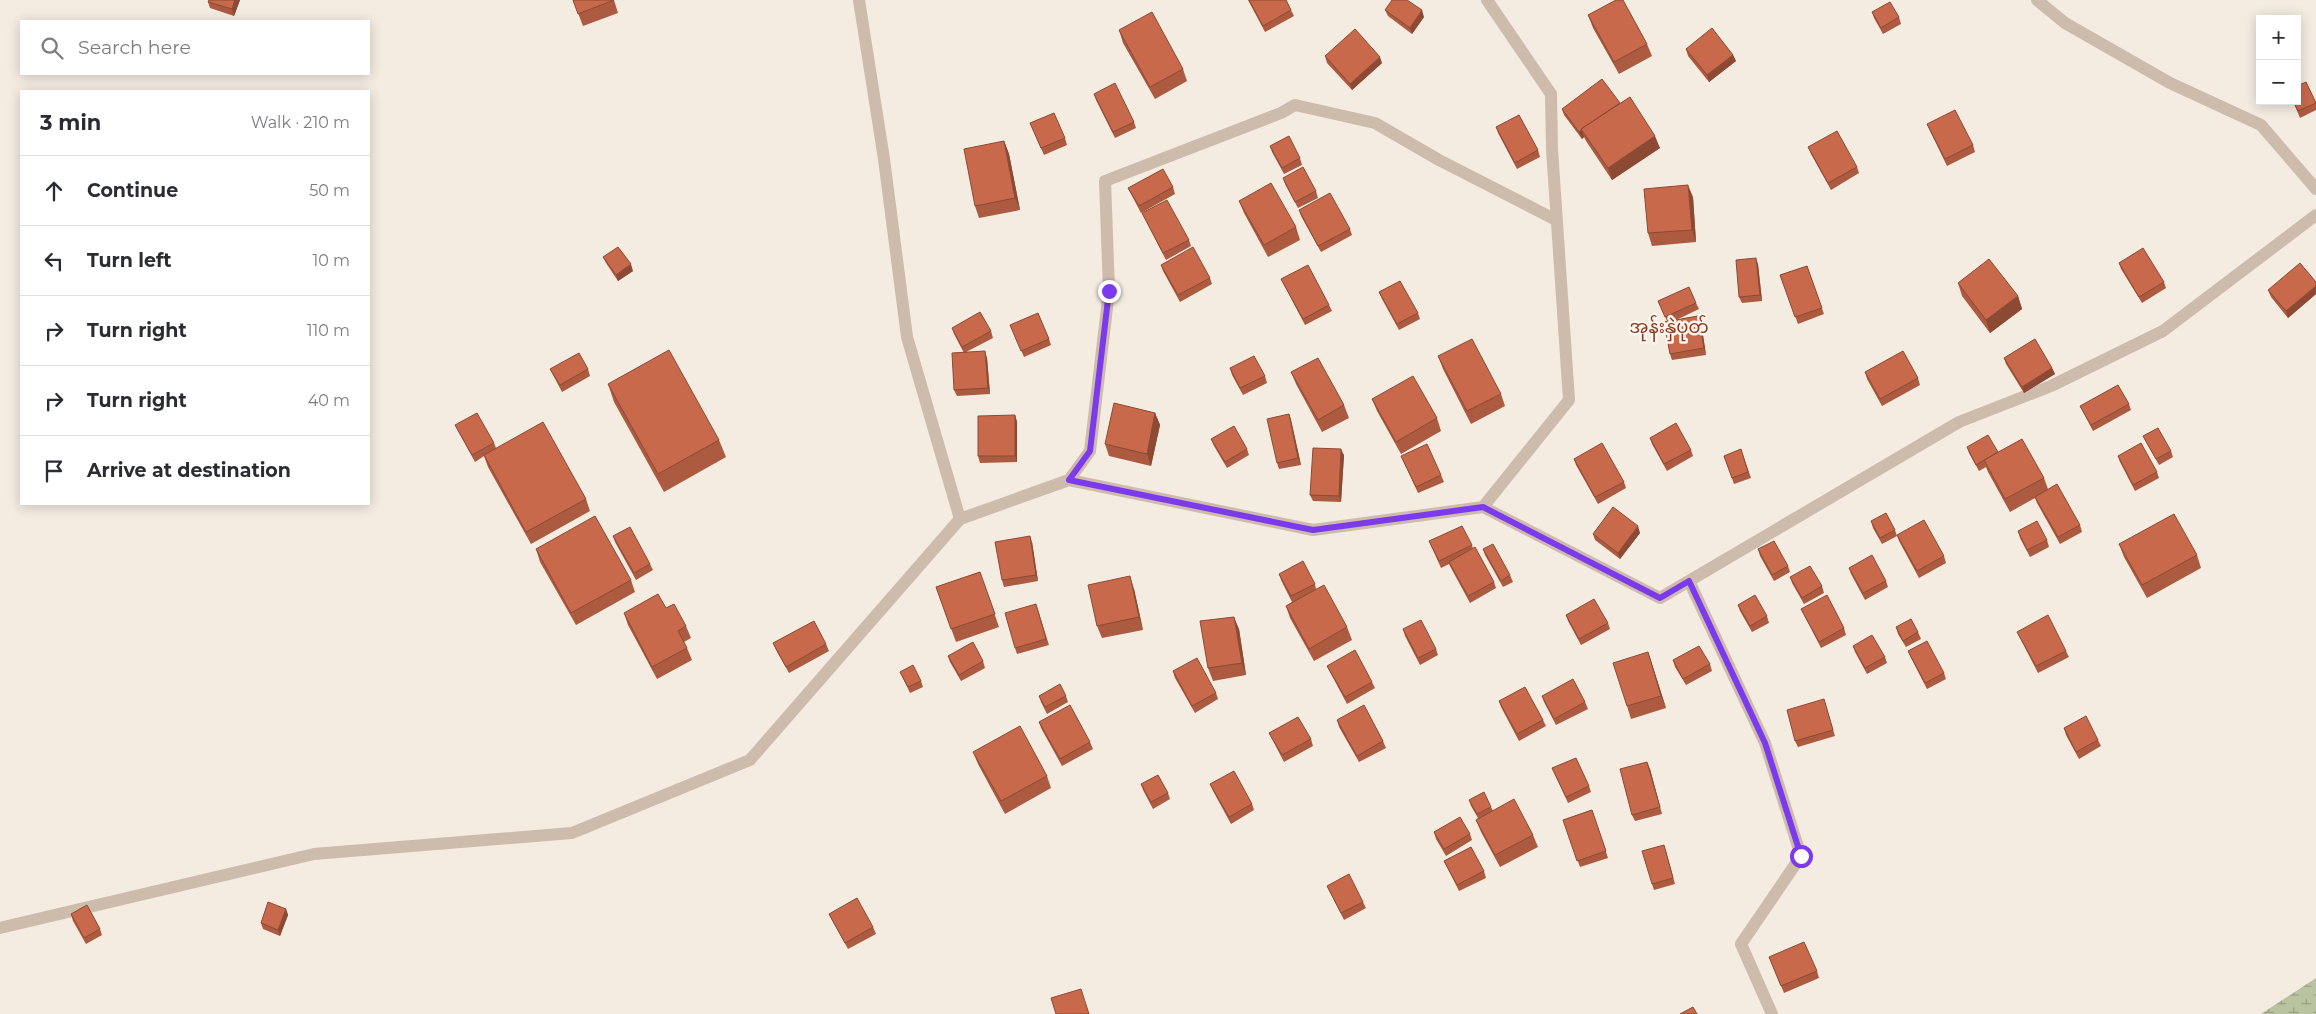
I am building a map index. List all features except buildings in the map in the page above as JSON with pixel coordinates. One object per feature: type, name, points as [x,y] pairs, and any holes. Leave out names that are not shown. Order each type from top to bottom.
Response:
[{"type":"street","points":[[859,0],[884,159],[907,337],[960,519]]},
{"type":"street","points":[[1483,507],[1570,400],[1556,220],[1551,94],[1488,0]]},
{"type":"street","points":[[2037,0],[2065,22],[2170,83],[2261,125],[2316,189]]},
{"type":"street","points":[[1069,480],[1090,451],[1109,291],[1105,181],[1281,114],[1295,105],[1375,123],[1439,160],[1556,220]]},
{"type":"street","points":[[0,928],[314,854],[572,833],[750,760],[960,519],[1069,480],[1313,530],[1483,507],[1660,598],[1959,422],[2051,386],[2163,331],[2316,215]]},
{"type":"street","points":[[1689,581],[1765,743],[1801,856],[1741,944],[1772,1014]]},
{"type":"green space","points":[[2316,978],[2316,1014],[2261,1014]]},
{"type":"district","name":"အုန်းနှဲပုတ်","points":[[1669,327]]},
{"type":"route","points":[[1109,291],[1090,451],[1069,480],[1313,530],[1483,507],[1660,598],[1689,581],[1765,743],[1801,856]]}]
